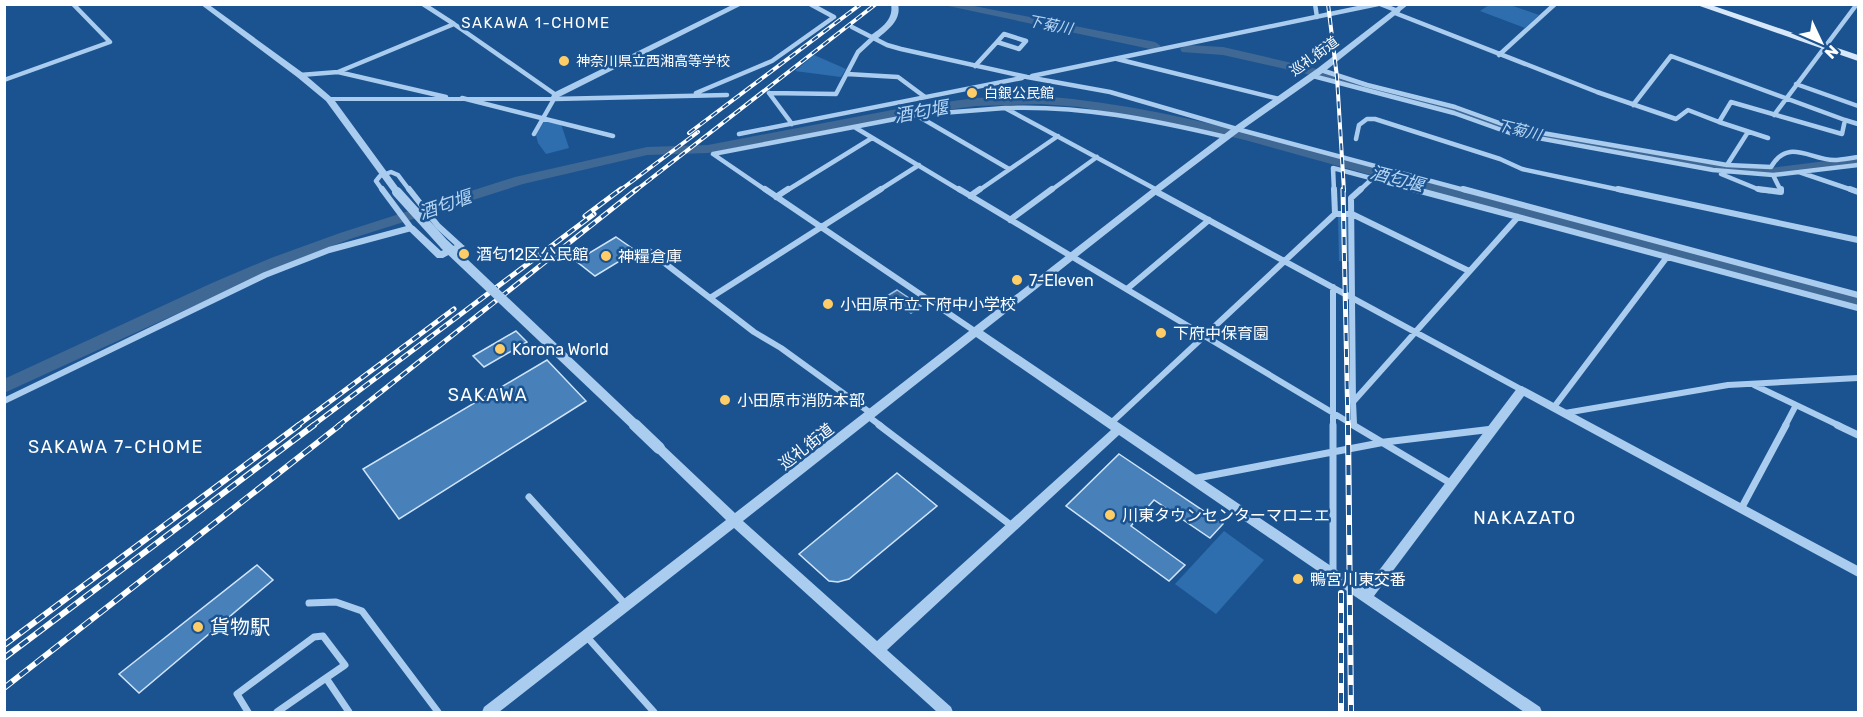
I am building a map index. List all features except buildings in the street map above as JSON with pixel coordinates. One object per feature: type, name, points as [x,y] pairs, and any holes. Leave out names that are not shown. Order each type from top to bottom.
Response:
[{"type":"main road","points":[[1698,4],[1858,58]]},
{"type":"street","points":[[4,80],[110,42],[73,4]]},
{"type":"street","points":[[423,4],[555,97]]},
{"type":"street","points":[[534,135],[555,97],[741,4]]},
{"type":"street","points":[[694,95],[772,61],[834,17],[810,4]]},
{"type":"street","points":[[792,124],[769,93],[836,94],[858,52],[896,15],[897,10],[894,4]]},
{"type":"street","points":[[1315,4],[1317,17]]},
{"type":"street","points":[[739,134],[1379,4],[1499,55],[1633,105],[1676,119],[1688,110],[1768,138]]},
{"type":"street","name":"巡礼街道","points":[[489,712],[736,522],[1156,190],[1317,73],[1406,4]]},
{"type":"street","points":[[1499,55],[1555,4]]},
{"type":"street","points":[[1774,115],[1857,4]]},
{"type":"street","points":[[205,5],[329,99],[397,192],[446,248],[530,324],[736,522],[946,712]]},
{"type":"street","points":[[338,72],[454,24]]},
{"type":"street","points":[[852,27],[901,49],[1027,77],[1110,92],[1237,129],[1858,295]]},
{"type":"street","points":[[975,66],[996,42],[1004,34],[1026,41],[1019,49],[996,42]]},
{"type":"street","points":[[1633,105],[1671,56],[1858,124]]},
{"type":"street","points":[[1113,58],[1279,99]]},
{"type":"street","points":[[300,75],[338,72],[446,97]]},
{"type":"street","points":[[1317,73],[1455,107],[1513,128],[1727,165],[1771,166],[1776,157],[1783,152],[1790,151],[1834,160],[1858,157]]},
{"type":"street","points":[[1317,73],[1454,113],[1510,133],[1713,170],[1773,175],[1858,165]]},
{"type":"street","points":[[847,74],[898,77],[925,97]]},
{"type":"street","points":[[1796,84],[1858,106]]},
{"type":"street","points":[[329,99],[727,95]]},
{"type":"street","points":[[461,98],[613,136]]},
{"type":"street","points":[[1719,122],[1731,102],[1842,134],[1845,120]]},
{"type":"street","points":[[1005,108],[1858,572]]},
{"type":"street","points":[[1226,137],[1151,120],[1084,109],[1005,108],[916,116],[713,154],[1536,712]]},
{"type":"street","points":[[916,116],[1009,169]]},
{"type":"street","points":[[1356,139],[1359,125],[1367,119],[1375,119],[1500,159],[1522,169],[1858,240]]},
{"type":"street","points":[[856,128],[1452,484]]},
{"type":"street","points":[[1727,165],[1748,132]]},
{"type":"street","points":[[970,196],[1058,136]]},
{"type":"street","points":[[776,196],[872,138]]},
{"type":"street","points":[[1010,220],[1097,157]]},
{"type":"street","points":[[710,298],[919,165]]},
{"type":"street","points":[[1335,214],[1333,168],[1858,308]]},
{"type":"street","points":[[1713,170],[1760,190],[1781,192],[1773,175]]},
{"type":"street","points":[[391,172],[398,175],[438,226],[460,246],[440,256],[411,228],[376,181],[378,177],[391,172]]},
{"type":"street","points":[[1798,172],[1858,192]]},
{"type":"street","points":[[1354,424],[1351,198],[1372,178]]},
{"type":"street","points":[[878,650],[1012,526],[1204,335],[1335,214],[1352,214],[1469,271]]},
{"type":"street","points":[[1353,402],[1518,217]]},
{"type":"street","points":[[1127,289],[1209,220]]},
{"type":"street","points":[[4,401],[265,275],[329,250],[411,228]]},
{"type":"street","points":[[649,251],[754,332],[781,348],[871,415],[1012,526]]},
{"type":"street","points":[[1559,410],[1667,257]]},
{"type":"street","points":[[1333,287],[1333,575]]},
{"type":"street","points":[[1559,410],[1728,385],[1858,378]]},
{"type":"street","points":[[1751,384],[1858,435]]},
{"type":"street","points":[[1366,597],[1522,390]]},
{"type":"street","points":[[1742,509],[1796,405]]},
{"type":"street","points":[[1191,479],[1385,442],[1493,429]]},
{"type":"street","points":[[530,497],[627,606]]},
{"type":"street","points":[[309,603],[322,600],[352,605],[362,611],[438,712]]},
{"type":"street","points":[[248,712],[237,694],[314,637],[324,636],[345,665],[277,712]]},
{"type":"street","points":[[587,637],[654,712]]},
{"type":"street","points":[[326,678],[349,712]]},
{"type":"shaded area","points":[[1489,5],[1510,5],[1539,15],[1525,28],[1480,11]]},
{"type":"shaded area","points":[[814,55],[846,69],[841,77],[795,71]]},
{"type":"shaded area","points":[[546,118],[560,121],[569,148],[546,154],[538,143],[536,135]]},
{"type":"shaded area","points":[[1338,215],[1351,215],[1351,262],[1339,261]]},
{"type":"shaded area","points":[[897,290],[921,306],[911,313],[887,296]]},
{"type":"shaded area","points":[[1224,531],[1264,560],[1216,614],[1175,584]]},
{"type":"waterway","name":"下菊川","points":[[944,4],[1155,46]]},
{"type":"waterway","name":"下菊川","points":[[1186,49],[1223,51],[1305,70],[1447,108],[1519,132],[1732,170],[1770,172],[1858,161]]},
{"type":"waterway","name":"酒匂堰","points":[[4,387],[217,287],[276,262],[345,236],[520,180],[647,151],[708,149],[908,111],[976,102],[1041,100],[1080,103],[1183,122],[1248,137],[1559,223],[1858,302]]},
{"type":"railway","points":[[689,133],[861,4]]},
{"type":"railway","points":[[635,191],[876,4]]},
{"type":"railway","points":[[1328,4],[1337,77],[1344,191]]},
{"type":"railway","points":[[619,191],[698,132]]},
{"type":"railway","points":[[585,216],[621,189]]},
{"type":"railway","points":[[338,426],[637,189]]},
{"type":"railway","points":[[1343,189],[1348,426]]},
{"type":"railway","points":[[312,426],[594,214]]},
{"type":"railway","points":[[297,426],[454,309]]},
{"type":"railway","points":[[4,645],[299,425]]},
{"type":"railway","points":[[4,658],[314,425]]},
{"type":"railway","points":[[4,688],[340,425]]},
{"type":"railway","points":[[1348,425],[1351,712]]},
{"type":"railway","points":[[1341,593],[1341,712]]},
{"type":"place","name":"神奈川県立西湘高等学校","points":[[564,61]]},
{"type":"place","name":"白銀公民館","points":[[972,93]]},
{"type":"place","name":"酒匂12区公民館","points":[[464,254]]},
{"type":"place","name":"神糧倉庫","points":[[606,256]]},
{"type":"place","name":"7-Eleven","points":[[1017,280]]},
{"type":"place","name":"小田原市立下府中小学校","points":[[828,304]]},
{"type":"place","name":"下府中保育園","points":[[1161,333]]},
{"type":"place","name":"Korona World","points":[[500,349]]},
{"type":"place","name":"小田原市消防本部","points":[[725,400]]},
{"type":"place","name":"川東タウンセンターマロニエ","points":[[1110,515]]},
{"type":"place","name":"鴨宮川東交番","points":[[1298,579]]},
{"type":"place","name":"貨物駅","points":[[198,627]]},
{"type":"district","name":"SAKAWA 1-CHOME","points":[[536,23]]},
{"type":"district","name":"SAKAWA","points":[[488,395]]},
{"type":"district","name":"SAKAWA 7-CHOME","points":[[116,447]]},
{"type":"district","name":"NAKAZATO","points":[[1525,518]]}]
